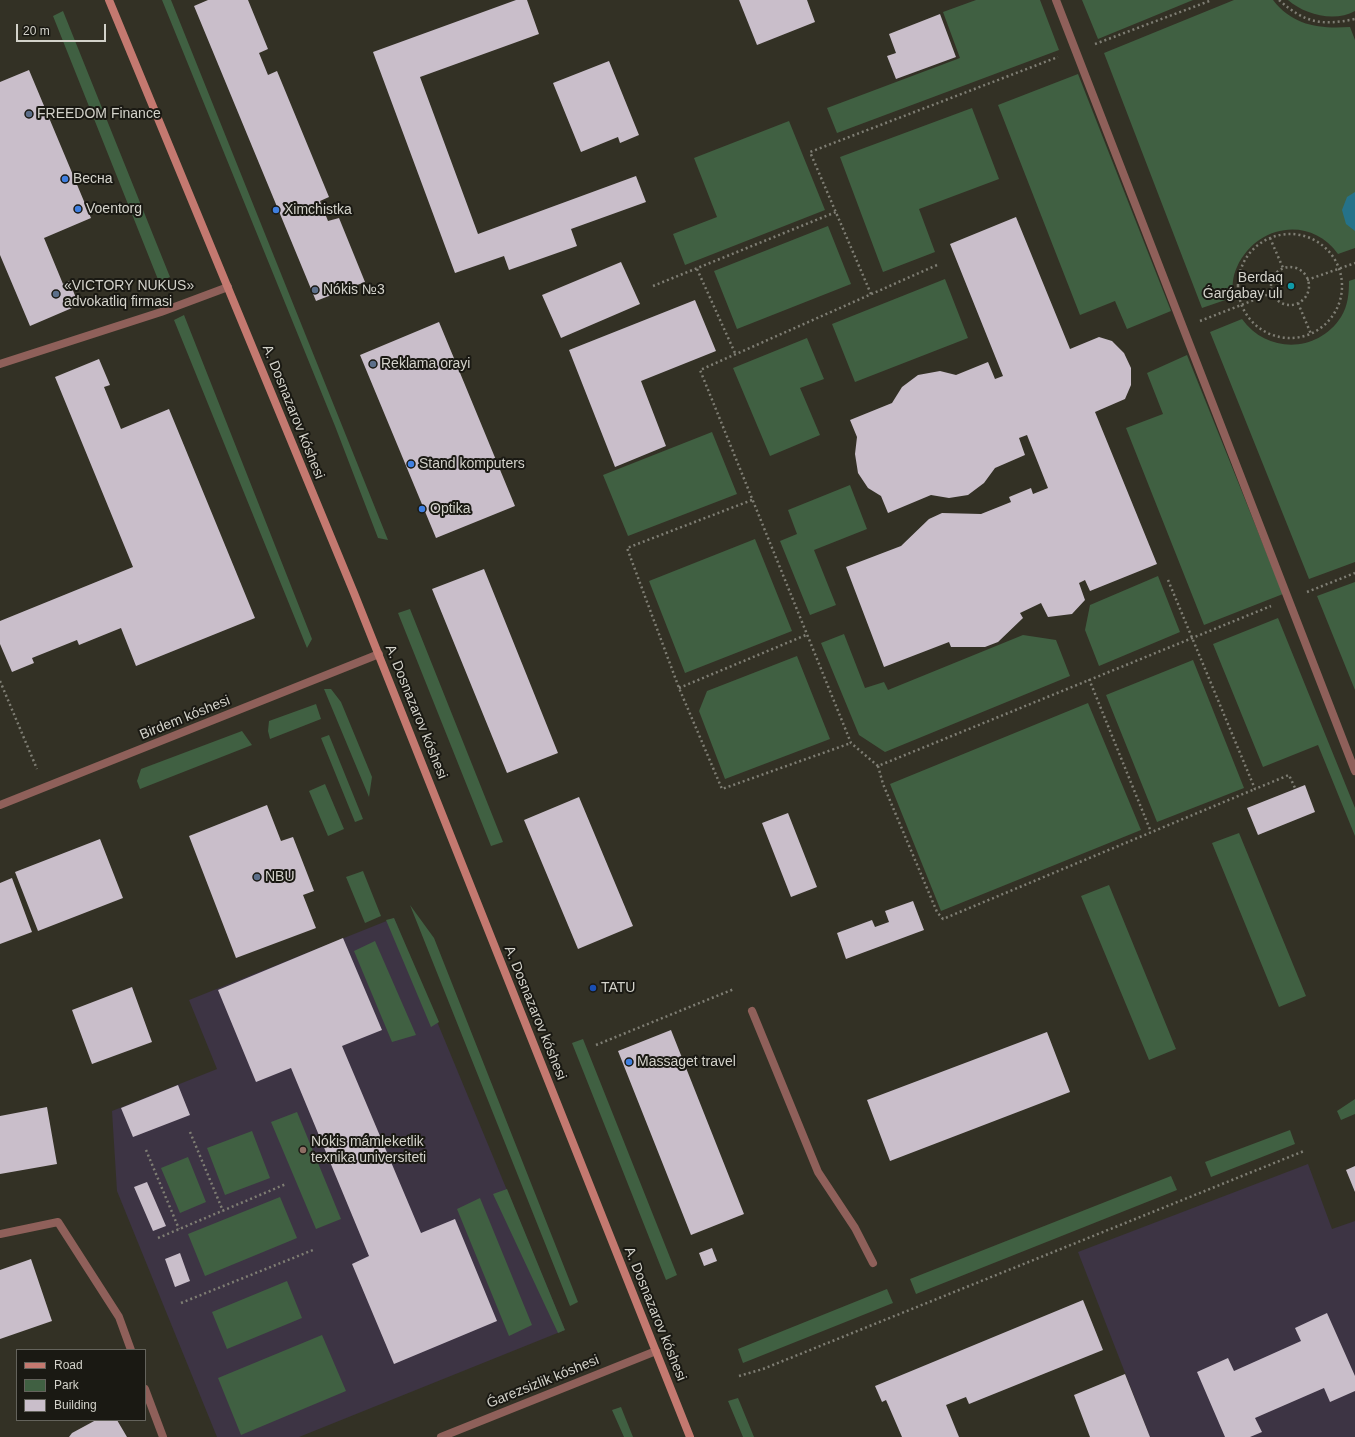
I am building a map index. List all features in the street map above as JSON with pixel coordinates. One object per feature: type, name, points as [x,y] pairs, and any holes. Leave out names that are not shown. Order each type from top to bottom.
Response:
[{"type":"main road","name":"A. Dosnazarov kóshesi","points":[[109,0],[379,654],[690,1437]]},
{"type":"street","points":[[1056,0],[1355,771]]},
{"type":"street","points":[[0,364],[161,312],[228,287]]},
{"type":"street","name":"Birdem kóshesi","points":[[0,805],[379,654]]},
{"type":"street","points":[[752,1011],[818,1172],[855,1228],[872,1263]]},
{"type":"street","points":[[0,1234],[58,1222],[118,1317],[131,1349]]},
{"type":"street","name":"Ǵarezsizlik kóshesi","points":[[441,1437],[656,1351]]},
{"type":"street","points":[[146,1392],[163,1437]]},
{"type":"path","points":[[871,294],[810,152],[1212,0]]},
{"type":"path","points":[[1279,0],[1293,13],[1314,21],[1335,23],[1355,19]]},
{"type":"path","points":[[653,286],[836,212]]},
{"type":"path","points":[[1292,233],[1309,237],[1324,246],[1336,260],[1339,269],[1342,276],[1342,294],[1337,310],[1326,324],[1311,334],[1295,338],[1278,337],[1262,331],[1250,319],[1241,305],[1238,288],[1240,271],[1247,256],[1259,244],[1270,238],[1292,233]]},
{"type":"path","points":[[1270,238],[1283,268]]},
{"type":"path","points":[[1308,280],[1355,262]]},
{"type":"path","points":[[936,265],[735,353],[700,370],[851,743],[878,766],[883,784],[937,912],[943,919],[1289,775],[1295,788]]},
{"type":"path","points":[[697,268],[735,353]]},
{"type":"path","points":[[1283,268],[1297,268],[1308,280],[1306,294],[1298,303],[1286,304],[1280,302],[1272,292],[1272,280],[1274,274],[1283,268]]},
{"type":"path","points":[[1183,327],[1272,292]]},
{"type":"path","points":[[1298,303],[1311,334]]},
{"type":"path","points":[[752,500],[627,548],[680,688],[722,789],[851,743]]},
{"type":"path","points":[[878,766],[1191,637],[1355,573]]},
{"type":"path","points":[[1168,580],[1255,789]]},
{"type":"path","points":[[680,688],[806,635]]},
{"type":"path","points":[[1089,679],[1151,832]]},
{"type":"path","points":[[0,681],[45,788]]},
{"type":"path","points":[[596,1045],[734,989]]},
{"type":"path","points":[[190,1132],[222,1210]]},
{"type":"path","points":[[146,1150],[179,1229]]},
{"type":"path","points":[[739,1376],[771,1366],[1304,1151]]},
{"type":"path","points":[[158,1238],[286,1184]]},
{"type":"path","points":[[181,1303],[313,1250]]},
{"type":"shaded area","name":"Nókis mámleketlik texnika universiteti","points":[[394,918],[565,1330],[299,1437],[217,1437],[117,1191],[112,1111],[217,1069],[189,1000]]},
{"type":"shaded area","points":[[1308,1164],[1332,1229],[1355,1221],[1355,1437],[1150,1437],[1078,1252]]},
{"type":"green space","points":[[162,0],[171,0],[388,540],[378,538],[335,426]]},
{"type":"green space","points":[[976,0],[1040,0],[1059,50],[837,133],[827,108],[960,58],[943,12]]},
{"type":"green space","points":[[1082,0],[1193,0],[1098,39]]},
{"type":"green space","points":[[1234,0],[1273,0],[1289,15],[1308,24],[1328,27],[1350,27],[1355,40],[1355,248],[1338,254],[1326,242],[1313,234],[1299,230],[1284,230],[1270,234],[1257,242],[1246,253],[1237,267],[1233,282],[1234,297],[1202,308],[1104,53]]},
{"type":"green space","points":[[1288,0],[1355,0],[1355,11],[1347,15],[1320,15],[1302,9]]},
{"type":"green space","points":[[63,11],[170,277],[159,282],[53,16]]},
{"type":"green space","points":[[1078,74],[1171,311],[1127,329],[1115,301],[1080,315],[998,105]]},
{"type":"green space","points":[[972,108],[999,179],[919,209],[935,252],[883,272],[840,157]]},
{"type":"green space","points":[[789,121],[825,210],[685,265],[673,234],[717,217],[694,158]]},
{"type":"green space","points":[[828,226],[851,284],[737,329],[714,271]]},
{"type":"green space","points":[[945,279],[968,338],[855,382],[832,324]]},
{"type":"green space","points":[[1355,279],[1355,562],[1309,579],[1210,332],[1242,319],[1252,330],[1265,339],[1292,345],[1306,343],[1331,329],[1341,317],[1348,299],[1349,281]]},
{"type":"green space","points":[[184,315],[312,639],[307,648],[174,320]]},
{"type":"green space","points":[[807,338],[824,379],[800,388],[820,435],[770,456],[733,368]]},
{"type":"green space","points":[[1187,355],[1283,594],[1204,625],[1126,428],[1163,414],[1147,373]]},
{"type":"green space","points":[[712,432],[737,494],[628,536],[603,475]]},
{"type":"green space","points":[[850,485],[867,529],[814,550],[836,605],[810,615],[780,541],[797,534],[788,510]]},
{"type":"green space","points":[[755,539],[792,631],[685,673],[649,581]]},
{"type":"green space","points":[[1158,576],[1180,632],[1099,666],[1085,630],[1090,605]]},
{"type":"green space","points":[[1355,582],[1355,690],[1317,596]]},
{"type":"green space","points":[[410,609],[503,842],[491,846],[398,613]]},
{"type":"green space","points":[[1278,618],[1355,808],[1355,836],[1318,745],[1263,767],[1213,644]]},
{"type":"green space","points":[[844,634],[865,688],[884,682],[888,690],[1023,635],[1056,640],[1070,676],[885,752],[859,735],[821,643]]},
{"type":"green space","points":[[797,656],[830,739],[725,779],[699,711],[707,691]]},
{"type":"green space","points":[[1193,660],[1244,788],[1157,822],[1106,695]]},
{"type":"green space","points":[[324,689],[331,689],[341,702],[372,777],[369,797]]},
{"type":"green space","points":[[1088,703],[1141,830],[941,911],[890,784]]},
{"type":"green space","points":[[316,704],[321,719],[270,739],[268,731],[269,721]]},
{"type":"green space","points":[[242,731],[252,745],[140,789],[137,781],[141,769]]},
{"type":"green space","points":[[329,735],[363,819],[355,822],[321,738]]},
{"type":"green space","points":[[325,784],[344,829],[328,836],[309,791]]},
{"type":"green space","points":[[1239,833],[1306,996],[1279,1007],[1212,843]]},
{"type":"green space","points":[[363,871],[381,916],[365,923],[346,877]]},
{"type":"green space","points":[[1109,885],[1176,1049],[1149,1060],[1081,896]]},
{"type":"green space","points":[[410,905],[434,938],[578,1302],[570,1306]]},
{"type":"green space","points":[[394,918],[439,1022],[431,1027],[386,920]]},
{"type":"green space","points":[[375,941],[416,1035],[392,1042],[354,951]]},
{"type":"green space","points":[[583,1039],[677,1275],[666,1280],[572,1043]]},
{"type":"green space","points":[[1355,1099],[1355,1114],[1341,1120],[1337,1111]]},
{"type":"green space","points":[[297,1112],[341,1219],[316,1229],[271,1122]]},
{"type":"green space","points":[[1290,1130],[1295,1144],[1211,1177],[1205,1162]]},
{"type":"green space","points":[[252,1131],[270,1178],[225,1195],[207,1148]]},
{"type":"green space","points":[[188,1157],[206,1202],[180,1213],[161,1168]]},
{"type":"green space","points":[[1171,1176],[1177,1190],[916,1294],[910,1279]]},
{"type":"green space","points":[[507,1189],[565,1330],[558,1333],[493,1194]]},
{"type":"green space","points":[[280,1197],[297,1238],[205,1276],[188,1234]]},
{"type":"green space","points":[[480,1198],[532,1325],[509,1336],[457,1209]]},
{"type":"green space","points":[[287,1281],[302,1318],[227,1349],[212,1312]]},
{"type":"green space","points":[[887,1289],[893,1303],[743,1363],[738,1349]]},
{"type":"green space","points":[[322,1335],[346,1391],[241,1435],[218,1378]]},
{"type":"green space","points":[[738,1398],[754,1437],[743,1437],[728,1401]]},
{"type":"green space","points":[[621,1407],[633,1437],[624,1437],[612,1410]]},
{"type":"water","points":[[1355,192],[1355,231],[1346,224],[1342,210],[1347,197]]},
{"type":"building","points":[[208,0],[248,0],[268,49],[259,53],[268,75],[277,71],[329,197],[320,201],[328,221],[339,218],[365,282],[316,301],[194,6]]},
{"type":"building","points":[[516,0],[527,0],[539,34],[420,77],[478,234],[636,176],[646,202],[571,229],[577,246],[509,270],[504,256],[455,273],[373,52]]},
{"type":"building","points":[[739,0],[807,0],[815,22],[757,45]]},
{"type":"building","points":[[940,14],[956,57],[896,79],[887,56],[896,53],[889,34]]},
{"type":"building","points":[[609,61],[639,135],[620,143],[618,137],[581,152],[553,83]]},
{"type":"building","points":[[29,70],[91,218],[44,238],[63,284],[69,281],[79,305],[30,326],[0,255],[0,82]]},
{"type":"building","points":[[1016,217],[1070,349],[1099,337],[1112,341],[1124,353],[1131,368],[1131,385],[1125,399],[1095,412],[1157,564],[1090,591],[1085,580],[1079,583],[1085,600],[1072,614],[1048,617],[1041,603],[1020,613],[1023,618],[998,642],[985,647],[951,647],[949,642],[884,667],[846,567],[901,546],[929,519],[942,513],[981,514],[1011,502],[1009,497],[1031,488],[1033,494],[1048,488],[1027,435],[1019,438],[1025,455],[995,468],[984,483],[968,495],[949,498],[931,495],[888,513],[881,496],[868,488],[858,473],[855,454],[857,437],[850,420],[892,403],[902,387],[918,375],[940,371],[956,375],[988,362],[995,379],[1003,376],[950,244]]},
{"type":"building","points":[[621,262],[640,304],[561,338],[542,295]]},
{"type":"building","points":[[695,300],[716,351],[641,381],[666,446],[615,467],[569,350]]},
{"type":"building","points":[[439,322],[515,506],[436,538],[360,355]]},
{"type":"building","points":[[99,359],[110,385],[104,387],[121,429],[169,409],[255,618],[136,666],[121,628],[79,645],[77,640],[32,658],[34,663],[12,672],[0,644],[0,621],[133,567],[55,377]]},
{"type":"building","points":[[484,569],[558,753],[507,773],[432,589]]},
{"type":"building","points":[[1305,785],[1315,812],[1258,835],[1247,808]]},
{"type":"building","points":[[579,797],[633,926],[578,949],[524,820]]},
{"type":"building","name":"NBU","points":[[267,805],[281,841],[293,837],[314,891],[303,895],[316,928],[236,958],[189,836]]},
{"type":"building","points":[[788,813],[817,887],[791,897],[762,823]]},
{"type":"building","points":[[100,839],[123,898],[38,931],[15,872]]},
{"type":"building","points":[[12,878],[32,932],[0,944],[0,883]]},
{"type":"building","points":[[913,901],[924,930],[846,959],[837,933],[872,920],[875,927],[889,922],[885,911]]},
{"type":"building","points":[[343,938],[382,1030],[342,1046],[421,1233],[455,1219],[497,1321],[394,1364],[352,1264],[369,1256],[291,1068],[256,1082],[218,990]]},
{"type":"building","points":[[132,987],[152,1042],[92,1064],[72,1010]]},
{"type":"building","points":[[671,1030],[744,1214],[691,1235],[618,1051]]},
{"type":"building","points":[[1047,1032],[1070,1092],[890,1161],[867,1100]]},
{"type":"building","points":[[178,1085],[190,1115],[133,1137],[121,1108]]},
{"type":"building","points":[[47,1107],[57,1164],[0,1174],[0,1116]]},
{"type":"building","points":[[1355,1166],[1355,1192],[1346,1170]]},
{"type":"building","points":[[147,1182],[166,1226],[153,1231],[134,1187]]},
{"type":"building","points":[[712,1248],[717,1261],[704,1266],[699,1253]]},
{"type":"building","points":[[180,1253],[190,1281],[175,1287],[165,1259]]},
{"type":"building","points":[[31,1259],[52,1321],[0,1339],[0,1270]]},
{"type":"building","points":[[1083,1300],[1103,1350],[969,1404],[966,1397],[946,1405],[959,1437],[902,1437],[886,1400],[882,1402],[875,1386]]},
{"type":"building","points":[[1327,1313],[1355,1376],[1355,1391],[1330,1402],[1324,1388],[1255,1418],[1262,1432],[1250,1437],[1225,1437],[1197,1372],[1228,1358],[1234,1371],[1301,1341],[1295,1328]]},
{"type":"building","points":[[1125,1374],[1150,1437],[1090,1437],[1074,1395]]},
{"type":"building","points":[[94,1421],[118,1421],[127,1437],[69,1437],[72,1433]]},
{"type":"place","name":"FREEDOM Finance","points":[[29,114]]},
{"type":"place","name":"Весна","points":[[65,179]]},
{"type":"place","name":"Voentorg","points":[[78,209]]},
{"type":"place","name":"Ximchistka","points":[[276,210]]},
{"type":"place","name":"Berdaq Ǵarǵabay ulı","points":[[1291,286]]},
{"type":"place","name":"Nókis №3","points":[[315,290]]},
{"type":"place","name":"«VICTORY NUKUS» advokatliq firmasi","points":[[56,294]]},
{"type":"place","name":"Reklama orayi","points":[[373,364]]},
{"type":"place","name":"Stand komputers","points":[[411,464]]},
{"type":"place","name":"Optika","points":[[422,509]]},
{"type":"place","name":"NBU","points":[[257,877]]},
{"type":"place","name":"TATU","points":[[593,988]]},
{"type":"place","name":"Massaget travel","points":[[629,1062]]},
{"type":"place","name":"Nókis mámleketlik texnika universiteti","points":[[303,1150]]}]
